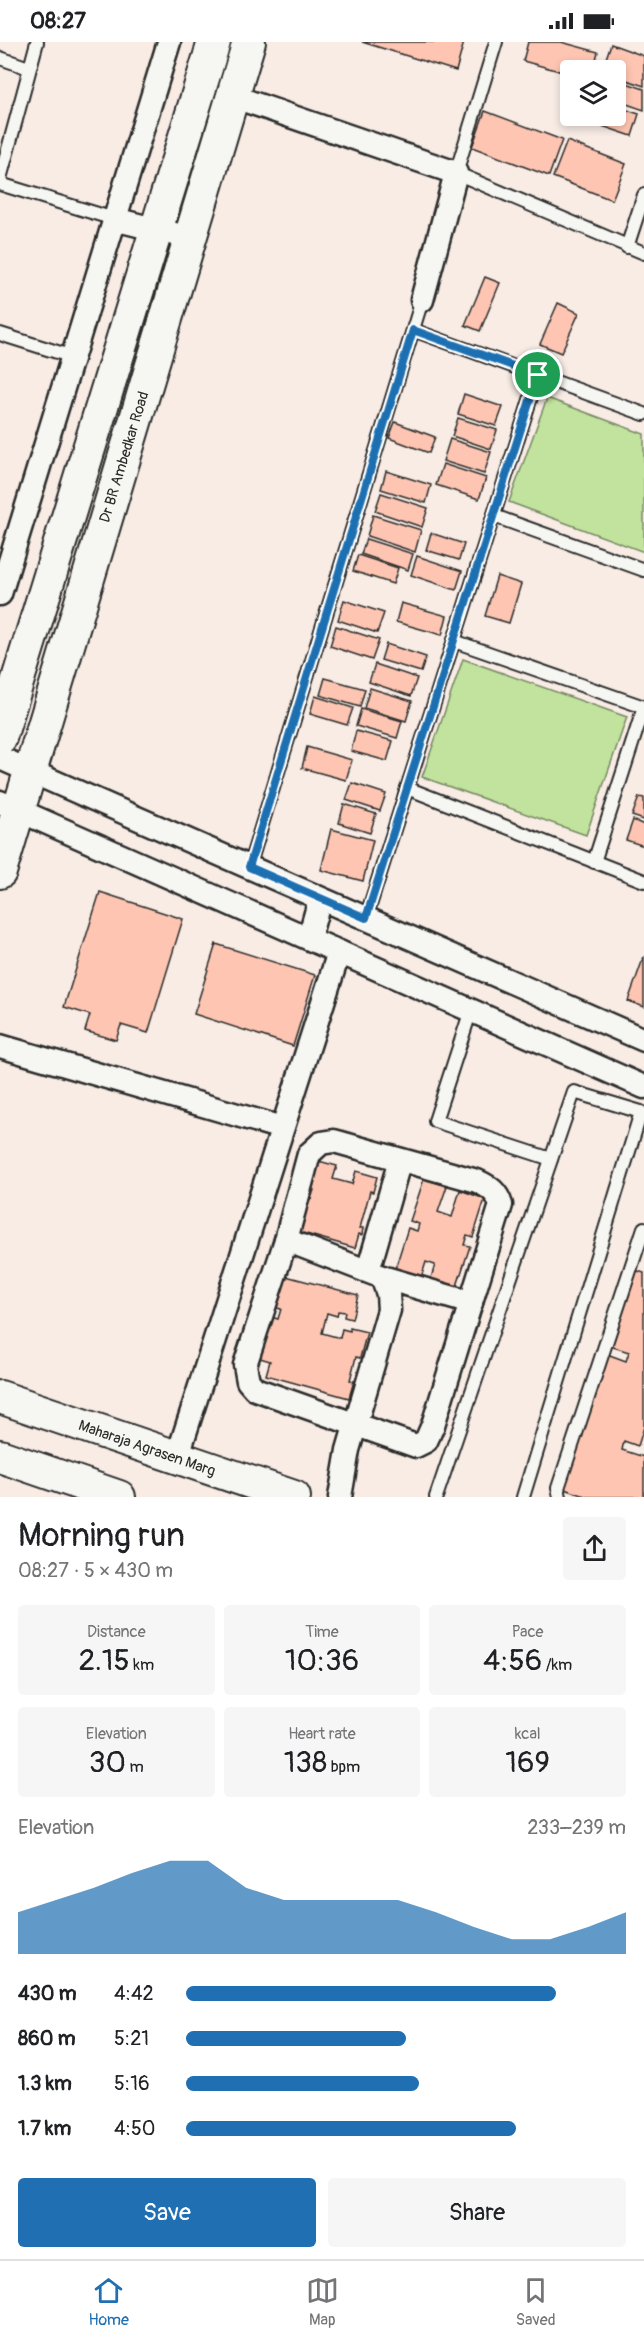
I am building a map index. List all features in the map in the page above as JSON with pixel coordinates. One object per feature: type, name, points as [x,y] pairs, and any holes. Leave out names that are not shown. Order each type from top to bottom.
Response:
[{"type":"street","points":[[0,594],[169,42]]},
{"type":"street","points":[[0,738],[214,42]]},
{"type":"street","name":"Dr BR Ambedkar Road","points":[[0,872],[9,806],[30,772],[249,42]]},
{"type":"street","points":[[232,96],[456,173],[422,300]]},
{"type":"street","points":[[114,219],[190,238]]},
{"type":"street","points":[[0,758],[644,1040]]},
{"type":"street","points":[[9,806],[644,1087]]},
{"type":"street","points":[[309,938],[321,899]]},
{"type":"street","points":[[177,1458],[339,952]]},
{"type":"street","points":[[0,1046],[282,1128]]},
{"type":"street","points":[[333,1141],[477,1181],[498,1195],[501,1205],[426,1441],[416,1446],[357,1423],[255,1389],[248,1381],[245,1365],[286,1240],[309,1154],[321,1143],[333,1141]]},
{"type":"street","points":[[340,1497],[348,1450],[389,1310],[388,1294],[375,1274],[400,1160]]},
{"type":"street","points":[[286,1240],[375,1274],[471,1303]]},
{"type":"street","name":"Maharaja Agrasen Marg","points":[[0,1397],[294,1497]]},
{"type":"street","points":[[0,1456],[119,1497]]},
{"type":"lane","points":[[0,179],[37,42]]},
{"type":"lane","points":[[496,42],[456,173],[644,253]]},
{"type":"lane","points":[[0,58],[29,68]]},
{"type":"lane","points":[[0,184],[114,219]]},
{"type":"lane","points":[[627,247],[644,195]]},
{"type":"lane","points":[[249,867],[422,300]]},
{"type":"lane","points":[[413,330],[644,414]]},
{"type":"lane","points":[[0,334],[73,357]]},
{"type":"lane","points":[[366,918],[538,375]]},
{"type":"lane","points":[[494,516],[644,570]]},
{"type":"lane","points":[[454,641],[644,707],[594,862]]},
{"type":"lane","points":[[407,788],[644,881]]},
{"type":"lane","points":[[471,1010],[435,1120],[551,1159]]},
{"type":"lane","points":[[436,1497],[574,1092],[641,1113],[523,1497]]},
{"type":"lane","points":[[560,1497],[558,1488],[644,1228]]},
{"type":"green space","points":[[547,398],[644,434],[644,552],[509,502]]},
{"type":"green space","points":[[463,659],[627,717],[586,835],[422,777]]},
{"type":"building","points":[[362,42],[464,42],[456,71]]},
{"type":"building","points":[[528,42],[561,42],[598,52],[596,60],[560,60],[560,71],[523,61]]},
{"type":"building","points":[[611,44],[644,56],[644,86],[626,80],[626,60],[605,60]]},
{"type":"building","points":[[626,83],[644,89],[644,110],[626,104]]},
{"type":"building","points":[[626,110],[639,114],[632,136],[602,126],[626,126]]},
{"type":"building","points":[[485,111],[562,140],[549,176],[472,147]]},
{"type":"building","points":[[567,141],[626,164],[612,200],[553,177]]},
{"type":"building","points":[[485,277],[500,283],[480,331],[465,325]]},
{"type":"building","points":[[558,303],[579,313],[561,353],[540,344]]},
{"type":"building","points":[[464,394],[503,407],[496,426],[458,414]]},
{"type":"building","points":[[458,418],[497,430],[491,449],[452,436]]},
{"type":"building","points":[[395,422],[435,437],[429,453],[389,438]]},
{"type":"building","points":[[450,439],[491,452],[484,474],[443,461]]},
{"type":"building","points":[[443,464],[486,478],[479,499],[436,485]]},
{"type":"building","points":[[386,471],[431,485],[426,503],[381,489]]},
{"type":"building","points":[[381,493],[428,508],[422,527],[375,511]]},
{"type":"building","points":[[373,515],[421,530],[415,552],[367,536]]},
{"type":"building","points":[[431,533],[464,544],[459,560],[426,550]]},
{"type":"building","points":[[366,539],[413,554],[408,570],[361,554]]},
{"type":"building","points":[[358,555],[398,568],[393,584],[353,571]]},
{"type":"building","points":[[417,556],[462,571],[456,590],[411,575]]},
{"type":"building","points":[[497,576],[521,584],[509,623],[485,616]]},
{"type":"building","points":[[344,600],[384,613],[377,633],[338,620]]},
{"type":"building","points":[[401,603],[447,616],[442,635],[396,622]]},
{"type":"building","points":[[336,626],[379,640],[372,660],[330,646]]},
{"type":"building","points":[[386,644],[426,657],[421,672],[381,660]]},
{"type":"building","points":[[375,664],[417,678],[411,696],[369,682]]},
{"type":"building","points":[[325,678],[365,689],[360,707],[320,695]]},
{"type":"building","points":[[370,688],[412,701],[406,721],[364,708]]},
{"type":"building","points":[[315,696],[353,708],[347,725],[310,714]]},
{"type":"building","points":[[361,709],[402,721],[397,738],[356,726]]},
{"type":"building","points":[[356,731],[393,741],[387,761],[351,751]]},
{"type":"building","points":[[307,747],[352,760],[346,780],[302,768]]},
{"type":"building","points":[[352,783],[386,794],[380,811],[346,800]]},
{"type":"building","points":[[639,797],[644,798],[644,820],[632,816]]},
{"type":"building","points":[[344,804],[376,814],[370,833],[339,823]]},
{"type":"building","points":[[633,820],[644,825],[644,846],[626,840]]},
{"type":"building","points":[[331,829],[373,840],[363,881],[321,870]]},
{"type":"building","points":[[100,892],[183,919],[148,1033],[121,1025],[116,1040],[85,1031],[90,1015],[64,1007]]},
{"type":"building","points":[[216,944],[315,975],[293,1046],[194,1014]]},
{"type":"building","points":[[644,956],[644,1007],[628,1001]]},
{"type":"building","points":[[315,1160],[337,1166],[333,1179],[352,1184],[356,1171],[377,1177],[373,1192],[370,1191],[360,1228],[363,1228],[362,1235],[359,1234],[355,1248],[296,1231],[305,1197],[311,1199],[314,1190],[307,1188]]},
{"type":"building","points":[[424,1179],[447,1186],[438,1212],[452,1217],[460,1190],[485,1199],[473,1237],[467,1235],[464,1245],[470,1246],[456,1289],[430,1281],[435,1265],[426,1262],[421,1278],[395,1269],[408,1228],[417,1231],[419,1224],[410,1221]]},
{"type":"building","points":[[635,1270],[644,1273],[644,1427],[638,1446],[624,1441],[622,1450],[644,1457],[644,1497],[588,1497],[562,1488],[607,1354],[626,1361],[629,1352],[610,1346]]},
{"type":"building","points":[[282,1275],[358,1295],[352,1319],[344,1317],[345,1312],[338,1311],[337,1316],[327,1313],[322,1333],[340,1338],[342,1329],[350,1331],[350,1328],[367,1332],[360,1358],[356,1357],[350,1380],[354,1381],[349,1398],[266,1375],[270,1361],[260,1358],[271,1317],[278,1319],[281,1309],[274,1307]]},
{"type":"route","points":[[413,330],[538,375],[366,918],[249,867],[413,330]]}]
